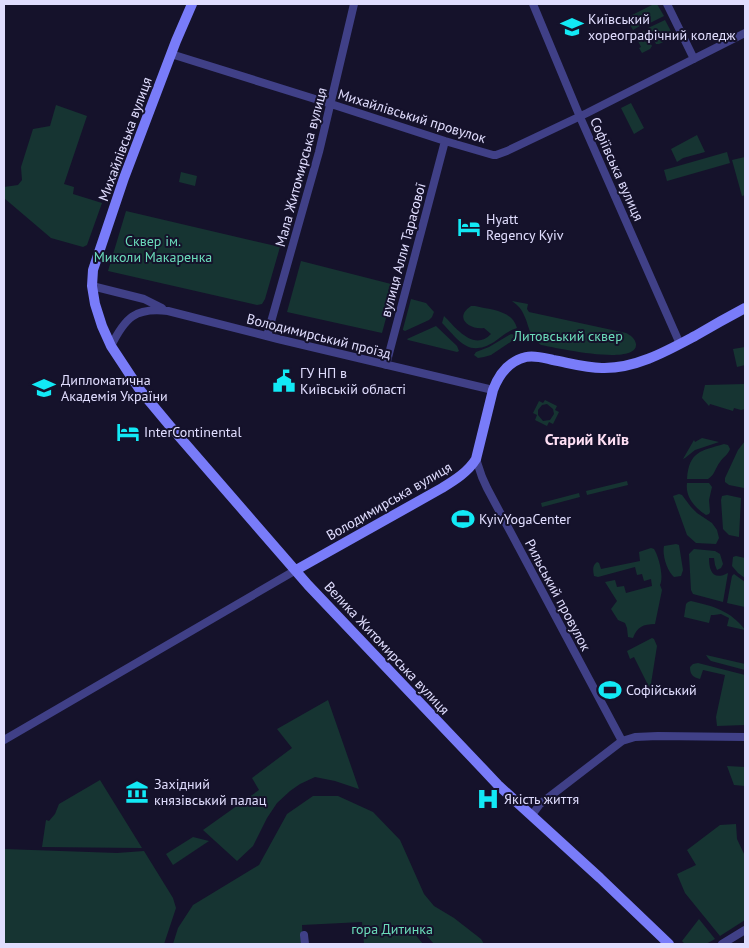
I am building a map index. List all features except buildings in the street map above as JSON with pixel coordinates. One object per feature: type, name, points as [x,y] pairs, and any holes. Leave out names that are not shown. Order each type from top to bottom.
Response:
[{"type":"main road","name":"Михайлівська вулиця","points":[[111,346],[99,319],[95,304],[92,286],[93,270],[117,198],[171,54],[192,4]]},
{"type":"main road","points":[[476,459],[496,382],[506,368],[517,360],[537,357],[602,368],[620,367],[641,362],[680,344],[745,308]]},
{"type":"main road","name":"Велика Житомирська вулиця","points":[[111,346],[140,390],[296,570],[498,785],[588,866],[669,944]]},
{"type":"main road","name":"Володимирська вулиця","points":[[296,570],[454,480],[468,469],[476,459]]},
{"type":"street","name":"Мала Житомирська вулиця","points":[[267,336],[319,152],[354,4]]},
{"type":"street","name":"Софіївська вулиця","points":[[533,4],[580,117],[680,344]]},
{"type":"street","points":[[668,4],[694,59]]},
{"type":"street","name":"Михайлівський провулок","points":[[171,54],[445,141],[496,155],[580,117],[745,33]]},
{"type":"street","name":"вулиця Алли Тарасової","points":[[386,365],[445,141]]},
{"type":"street","name":"Володимирський проїзд","points":[[92,286],[144,299],[168,311]]},
{"type":"street","name":"Володимирський проїзд","points":[[111,346],[122,327],[134,315],[143,311],[168,311],[493,390]]},
{"type":"street","name":"Рильський провулок","points":[[476,459],[487,488],[622,741]]},
{"type":"street","name":"Володимирська вулиця","points":[[4,740],[296,570]]},
{"type":"street","points":[[532,815],[540,804],[622,741],[635,737],[658,736],[745,737]]},
{"type":"street","points":[[722,944],[745,930]]},
{"type":"street","points":[[304,935],[305,944]]},
{"type":"green space","points":[[657,4],[664,16],[633,30],[626,18]]},
{"type":"green space","points":[[665,20],[674,37],[656,44],[648,28]]},
{"type":"green space","points":[[644,31],[652,46],[642,53],[635,35]]},
{"type":"green space","points":[[631,103],[644,128],[634,134],[621,108]]},
{"type":"green space","points":[[56,105],[87,116],[64,184],[74,187],[73,194],[102,203],[87,245],[83,247],[51,238],[4,198],[4,187],[18,185],[22,180],[21,167],[33,129],[50,126]]},
{"type":"green space","points":[[697,135],[705,152],[683,158],[677,162],[671,149]]},
{"type":"green space","points":[[727,152],[730,163],[667,181],[664,170]]},
{"type":"green space","points":[[745,157],[745,195],[742,196],[732,160]]},
{"type":"green space","points":[[181,172],[197,176],[195,186],[179,182]]},
{"type":"green space","name":"Сквер ім. Миколи Макаренка","points":[[126,211],[280,247],[262,304],[257,305],[108,271]]},
{"type":"green space","points":[[301,261],[395,285],[382,333],[287,312]]},
{"type":"green space","points":[[411,299],[426,303],[434,312],[429,320],[405,331],[403,329]]},
{"type":"green space","name":"Литовський сквер","points":[[512,301],[528,304],[527,309],[529,312],[626,333],[633,338],[636,344],[633,351],[610,355],[577,352],[541,345],[531,333],[521,309]]},
{"type":"green space","points":[[471,306],[506,314],[517,328],[485,346],[471,348],[459,341],[442,323],[444,316],[466,336],[478,340],[485,339],[491,334],[484,328],[469,325],[464,319],[463,315]]},
{"type":"green space","points":[[436,326],[457,346],[459,351],[407,339]]},
{"type":"green space","points":[[511,334],[516,335],[515,339],[491,355],[478,358],[474,355],[476,352]]},
{"type":"green space","points":[[745,347],[745,365],[737,367],[733,349]]},
{"type":"green space","points":[[745,384],[745,409],[734,408],[733,411],[710,404],[709,406],[702,398],[705,385]]},
{"type":"green space","points":[[545,400],[557,406],[555,410],[559,412],[553,424],[549,422],[547,426],[535,420],[537,415],[533,413],[539,401],[543,403]],"holes":[[[547,404],[553,409],[554,414],[550,420],[543,421],[538,415],[538,410],[542,405]]]},
{"type":"green space","points":[[702,438],[719,442],[695,450],[683,459],[694,440],[695,442]]},
{"type":"green space","points":[[745,441],[744,488],[729,485],[725,482],[725,478],[738,450]]},
{"type":"green space","points":[[724,444],[728,445],[730,449],[708,479],[687,479],[690,463],[694,457],[703,451]]},
{"type":"green space","points":[[627,481],[628,485],[587,495],[586,491]]},
{"type":"green space","points":[[687,483],[709,483],[712,487],[709,500],[709,514],[706,515],[692,502],[689,497]]},
{"type":"green space","points":[[579,493],[580,497],[542,507],[541,503]]},
{"type":"green space","points":[[679,494],[697,513],[712,523],[717,530],[719,538],[716,544],[696,543],[687,535],[673,496]]},
{"type":"green space","points":[[727,495],[741,498],[739,537],[729,535],[723,529],[721,500],[722,496]]},
{"type":"green space","points":[[679,545],[683,570],[681,576],[674,577],[667,567],[664,558],[664,546]]},
{"type":"green space","points":[[651,548],[654,549],[658,557],[662,590],[655,624],[641,627],[636,631],[633,638],[628,637],[625,623],[618,620],[611,609],[617,601],[605,582],[615,580],[617,587],[624,586],[626,593],[652,586],[651,579],[644,581],[642,574],[637,575],[635,567],[598,577],[594,576],[593,570],[597,562],[601,569],[640,561],[639,552]]},
{"type":"green space","points":[[694,549],[715,551],[720,554],[723,564],[721,568],[717,570],[714,558],[709,558],[709,563],[711,571],[715,575],[719,576],[728,573],[723,602],[693,594],[691,590],[689,554]]},
{"type":"green space","points":[[733,557],[745,558],[745,578],[732,566]]},
{"type":"green space","points":[[734,574],[745,582],[745,607],[727,603]]},
{"type":"green space","points":[[691,601],[721,610],[734,618],[745,630],[727,626],[729,618],[721,614],[711,615],[709,623],[684,617],[686,604]]},
{"type":"green space","points":[[652,638],[657,646],[651,693],[649,694],[647,690],[649,687],[634,657],[630,659],[627,651]]},
{"type":"green space","points":[[706,655],[745,664],[745,670],[711,661]]},
{"type":"green space","points":[[698,663],[745,675],[745,725],[717,726],[716,717],[725,675],[703,670],[700,679],[695,677],[691,674],[690,667]]},
{"type":"green space","points":[[328,700],[359,789],[315,777],[300,784],[277,803],[253,846],[237,861],[203,830],[259,790],[252,778],[292,748],[277,729]]},
{"type":"green space","points":[[727,766],[745,767],[745,786],[734,785]]},
{"type":"green space","points":[[100,780],[142,848],[42,847],[46,820],[49,821],[55,814],[59,804]]},
{"type":"green space","name":"гора Дитинка","points":[[313,796],[338,796],[373,812],[400,840],[424,894],[434,906],[454,918],[481,939],[484,944],[434,944],[426,935],[409,927],[423,944],[364,944],[362,922],[302,925],[303,944],[173,944],[178,928],[193,905],[259,865],[287,814]]},
{"type":"green space","points":[[736,824],[737,839],[745,856],[745,920],[720,936],[685,893],[677,874],[696,865],[687,850],[720,825]]},
{"type":"green space","points":[[193,837],[209,841],[173,865],[166,854]]},
{"type":"green space","points":[[4,849],[117,853],[144,851],[173,898],[176,908],[164,944],[4,944]]},
{"type":"green space","points":[[699,919],[715,939],[706,944],[685,944],[682,941]]},
{"type":"place","name":"Київський хореографічний коледж","points":[[572,27]]},
{"type":"place","name":"Hyatt Regency Kyiv","points":[[469,227]]},
{"type":"place","name":"ГУ НП в Київській області","points":[[284,381]]},
{"type":"place","name":"Дипломатична Академія України","points":[[44,388]]},
{"type":"place","name":"InterContinental","points":[[128,432]]},
{"type":"place","name":"KyivYogaCenter","points":[[463,519]]},
{"type":"place","name":"Софійський","points":[[610,690]]},
{"type":"place","name":"Західний князівський палац","points":[[137,792]]},
{"type":"place","name":"Якість життя","points":[[488,799]]},
{"type":"district","name":"Старий Київ","points":[[587,439]]}]
